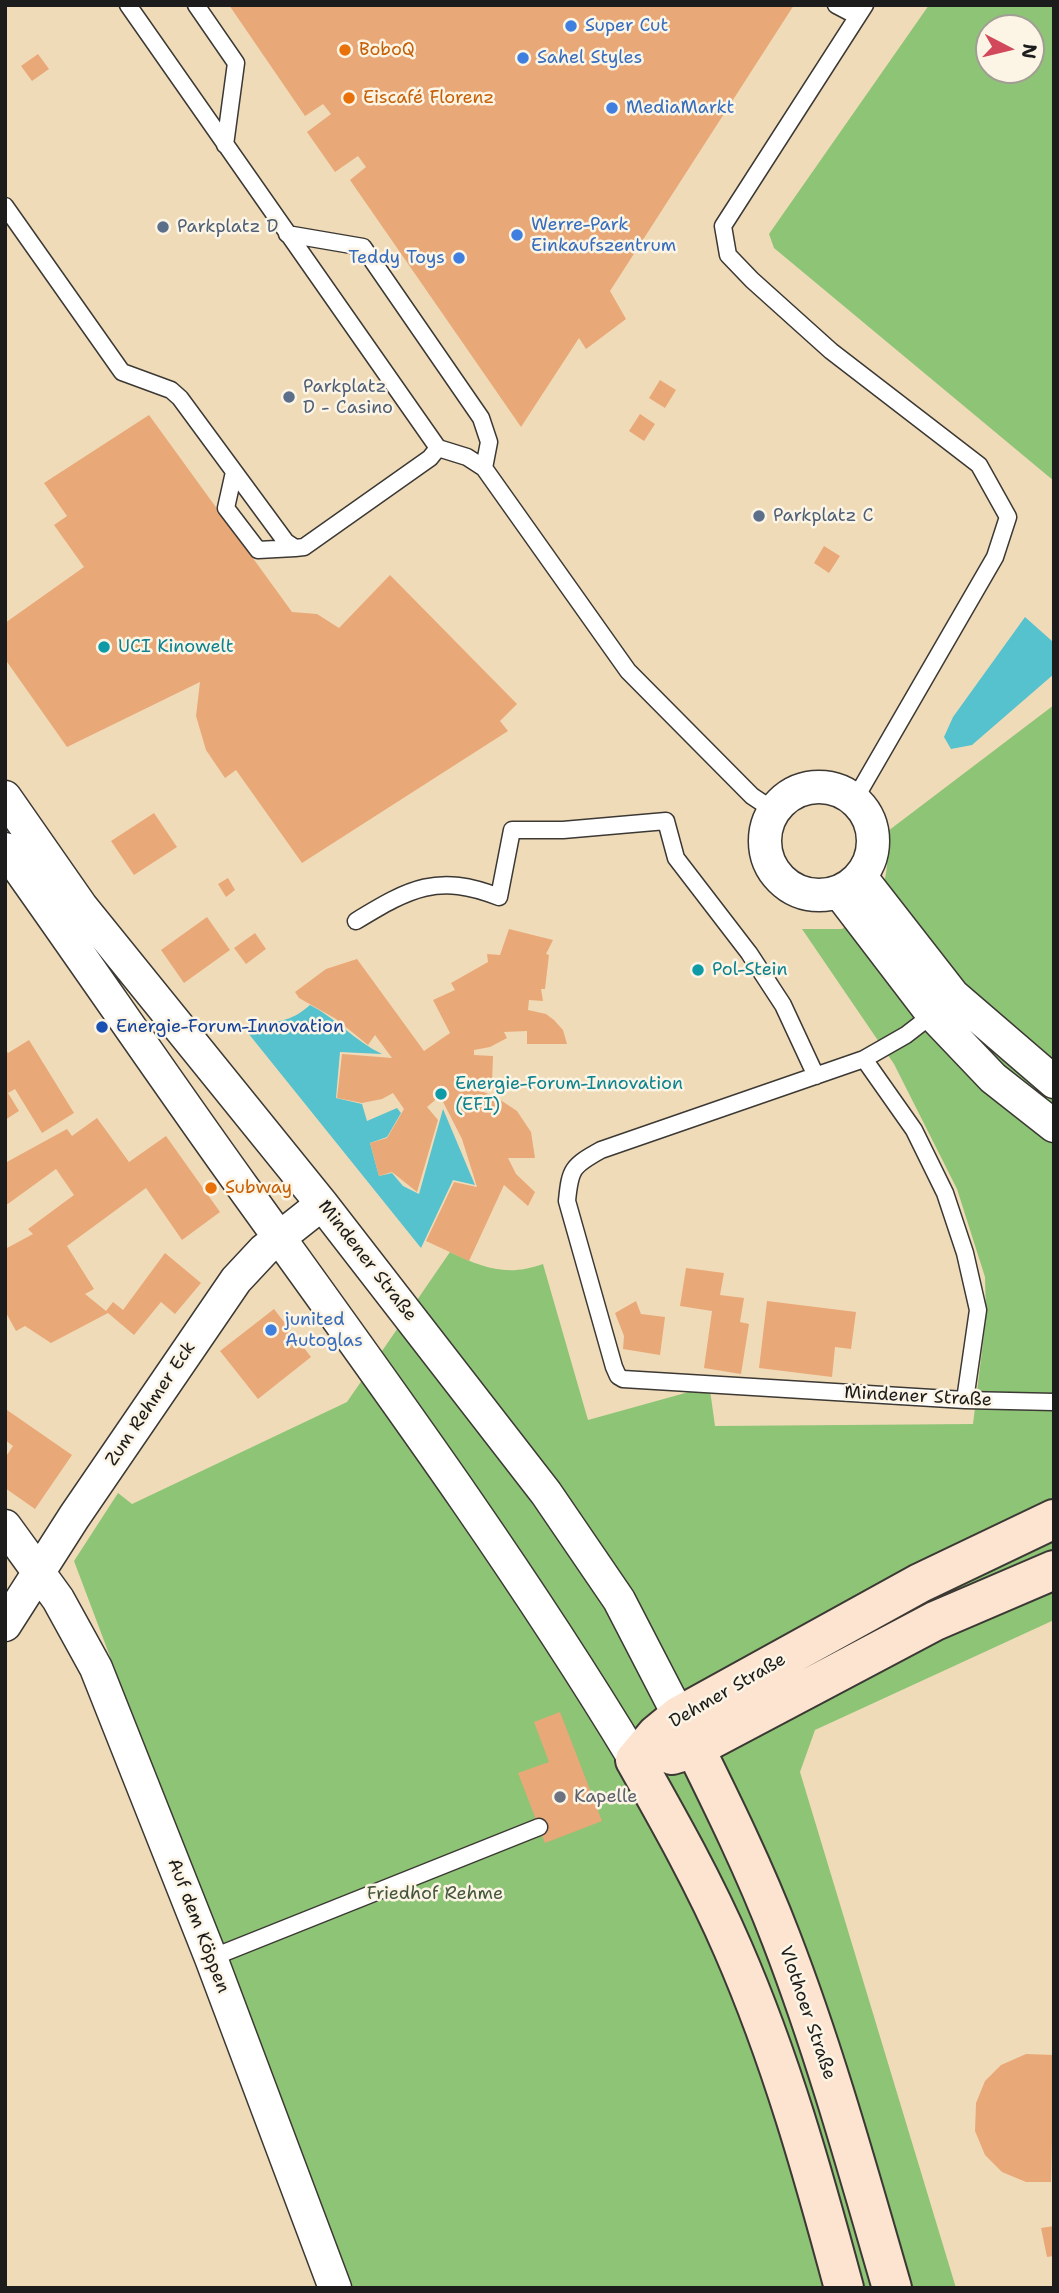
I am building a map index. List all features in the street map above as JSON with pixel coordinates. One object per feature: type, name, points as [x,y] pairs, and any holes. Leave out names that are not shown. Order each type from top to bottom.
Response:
[{"type":"main road","name":"Dehmer Straße","points":[[635,1760],[666,1757],[687,1732],[920,1583],[1054,1519]]},
{"type":"main road","name":"Dehmer Straße","points":[[687,1732],[1054,1570]]},
{"type":"main road","name":"Vlothoer Straße","points":[[687,1732],[782,1940],[833,2088],[892,2288]]},
{"type":"main road","points":[[635,1760],[693,1866],[733,1948],[763,2022],[804,2140],[844,2288]]},
{"type":"street","points":[[812,786],[835,788],[855,799],[868,816],[874,837],[871,858],[850,884],[811,895],[786,885],[769,863],[764,836],[774,810],[790,794],[812,786]]},
{"type":"street","name":"Mindener Straße","points":[[5,797],[81,906],[322,1204],[546,1493],[619,1601],[687,1732]]},
{"type":"street","points":[[5,849],[510,1561],[635,1760]]},
{"type":"street","points":[[850,884],[943,1005],[993,1078],[1054,1126]]},
{"type":"street","points":[[943,1005],[1054,1082]]},
{"type":"street","name":"Zum Rehmer Eck","points":[[5,1625],[74,1517],[236,1280],[279,1238],[322,1204]]},
{"type":"street","name":"Auf dem Köppen","points":[[5,1526],[38,1576],[58,1599],[96,1668],[211,1958],[335,2288]]},
{"type":"lane","points":[[128,5],[438,448],[467,457],[484,468],[628,671],[752,796],[774,810]]},
{"type":"lane","points":[[196,5],[236,63],[225,145]]},
{"type":"lane","points":[[836,5],[861,11],[723,226],[728,255],[831,351],[979,465],[1008,517],[995,558],[855,799]]},
{"type":"lane","points":[[5,206],[122,372],[171,390],[286,542],[295,548]]},
{"type":"lane","points":[[287,234],[363,247],[481,418],[489,442],[484,468]]},
{"type":"lane","points":[[234,472],[226,508],[258,550],[304,547],[430,458],[438,448]]},
{"type":"lane","points":[[356,921],[396,897],[429,884],[471,886],[499,897],[512,830],[563,830],[666,821],[676,858],[749,953],[783,1005],[816,1076],[864,1059],[906,1035],[943,1005]]},
{"type":"lane","points":[[864,1059],[914,1130],[946,1193],[965,1253],[978,1310],[965,1400]]},
{"type":"lane","name":"Mindener Straße","points":[[816,1076],[601,1150],[577,1163],[570,1174],[567,1201],[618,1376],[623,1379],[739,1387],[965,1400],[1054,1402]]},
{"type":"lane","points":[[211,1958],[539,1827]]},
{"type":"green space","points":[[929,5],[1054,5],[1054,481],[774,248],[769,234]]},
{"type":"green space","name":"Friedhof Rehme","points":[[1054,705],[1054,1620],[815,1730],[800,1772],[956,2288],[348,2288],[74,1561],[118,1493],[132,1504],[347,1402],[450,1252],[495,1269],[518,1270],[543,1264],[588,1420],[696,1390],[710,1390],[715,1426],[973,1424],[986,1318],[985,1277],[957,1189],[894,1064],[802,929],[842,929],[857,916],[877,897],[882,888],[887,866],[888,831]]},
{"type":"water","points":[[1025,617],[1052,641],[1054,674],[972,745],[951,749],[944,737],[953,717]]},
{"type":"water","points":[[310,1005],[382,1054],[340,1052],[336,1098],[362,1104],[367,1121],[397,1108],[401,1113],[387,1137],[370,1143],[379,1176],[392,1173],[403,1186],[419,1194],[443,1109],[475,1185],[453,1180],[421,1248],[248,1033],[251,1027],[289,1018]]},
{"type":"building","name":"Werre-Park Einkaufszentrum","points":[[229,5],[794,5],[610,291],[626,319],[586,349],[579,338],[521,427],[350,180],[366,167],[358,156],[335,172],[307,132],[331,114],[323,104],[305,116]]},
{"type":"building","points":[[38,54],[49,69],[32,81],[21,66]]},
{"type":"building","points":[[660,380],[676,390],[665,408],[649,398]]},
{"type":"building","points":[[640,414],[655,424],[644,441],[629,431]]},
{"type":"building","points":[[149,415],[292,612],[317,614],[339,628],[390,575],[517,704],[500,721],[508,731],[302,863],[236,770],[225,778],[206,750],[196,716],[200,682],[67,747],[5,659],[5,623],[84,567],[54,525],[67,516],[44,483]]},
{"type":"building","points":[[824,546],[840,556],[829,573],[814,563]]},
{"type":"building","points":[[154,813],[177,847],[134,875],[111,841]]},
{"type":"building","points":[[228,878],[235,890],[226,897],[218,884]]},
{"type":"building","points":[[207,917],[230,950],[184,983],[161,950]]},
{"type":"building","name":"Energie-Forum-Innovation (EFI)","points":[[509,929],[553,940],[546,954],[549,955],[545,989],[541,989],[543,1001],[529,1000],[528,1010],[546,1014],[554,1020],[563,1030],[567,1044],[527,1044],[527,1031],[504,1032],[507,1038],[490,1047],[474,1050],[474,1055],[493,1056],[492,1083],[467,1082],[471,1087],[496,1097],[517,1111],[531,1132],[535,1158],[508,1158],[516,1174],[535,1192],[528,1206],[504,1185],[469,1261],[426,1241],[454,1182],[477,1187],[462,1139],[440,1096],[427,1107],[438,1120],[417,1192],[392,1172],[379,1176],[370,1143],[387,1138],[404,1109],[393,1093],[382,1099],[362,1103],[337,1098],[342,1054],[392,1058],[375,1035],[368,1045],[336,1019],[299,998],[295,992],[326,969],[357,959],[424,1051],[450,1033],[433,1000],[455,990],[451,983],[488,962],[487,954],[500,955]]},
{"type":"building","points":[[255,933],[266,949],[246,964],[234,948]]},
{"type":"building","points":[[29,1040],[74,1113],[42,1133],[15,1089],[8,1093],[19,1111],[5,1120],[5,1049],[8,1053]]},
{"type":"building","points":[[97,1118],[129,1162],[166,1136],[220,1212],[182,1240],[146,1188],[67,1246],[94,1289],[85,1294],[106,1311],[113,1302],[123,1310],[165,1253],[201,1283],[175,1314],[161,1302],[134,1335],[108,1313],[51,1343],[25,1326],[16,1331],[5,1311],[5,1244],[7,1248],[33,1234],[28,1229],[74,1195],[56,1169],[5,1206],[5,1163],[67,1129],[72,1136]]},
{"type":"building","points":[[686,1268],[724,1273],[720,1295],[744,1298],[740,1322],[749,1324],[741,1374],[704,1368],[712,1311],[680,1306]]},
{"type":"building","points":[[636,1301],[641,1314],[665,1317],[660,1355],[623,1349],[624,1336],[615,1313]]},
{"type":"building","points":[[767,1301],[856,1312],[851,1349],[835,1347],[832,1377],[759,1368]]},
{"type":"building","points":[[274,1309],[311,1357],[258,1399],[220,1351]]},
{"type":"building","points":[[7,1410],[72,1455],[35,1509],[5,1488],[5,1458],[13,1446],[5,1440]]},
{"type":"building","name":"Kapelle","points":[[560,1712],[602,1821],[545,1843],[518,1773],[549,1762],[534,1722]]},
{"type":"building","points":[[1026,2054],[1054,2055],[1051,2182],[1026,2182],[1002,2172],[985,2155],[975,2131],[976,2103],[985,2081],[1001,2065]]},
{"type":"building","points":[[1054,2226],[1054,2256],[1047,2257],[1041,2228]]},
{"type":"place","name":"Super Cut","points":[[571,26]]},
{"type":"place","name":"BoboQ","points":[[345,50]]},
{"type":"place","name":"Sahel Styles","points":[[523,58]]},
{"type":"place","name":"Eiscafé Florenz","points":[[349,98]]},
{"type":"place","name":"MediaMarkt","points":[[612,108]]},
{"type":"place","name":"Parkplatz D","points":[[163,227]]},
{"type":"place","name":"Werre-Park Einkaufszentrum","points":[[517,235]]},
{"type":"place","name":"Teddy Toys","points":[[459,258]]},
{"type":"place","name":"Parkplatz D - Casino","points":[[289,397]]},
{"type":"place","name":"Parkplatz C","points":[[759,516]]},
{"type":"place","name":"UCI Kinowelt","points":[[104,647]]},
{"type":"place","name":"Pol-Stein","points":[[698,970]]},
{"type":"place","name":"Energie-Forum-Innovation","points":[[102,1027]]},
{"type":"place","name":"Energie-Forum-Innovation (EFI)","points":[[441,1094]]},
{"type":"place","name":"Subway","points":[[211,1188]]},
{"type":"place","name":"junited Autoglas","points":[[271,1330]]},
{"type":"place","name":"Kapelle","points":[[560,1797]]}]
